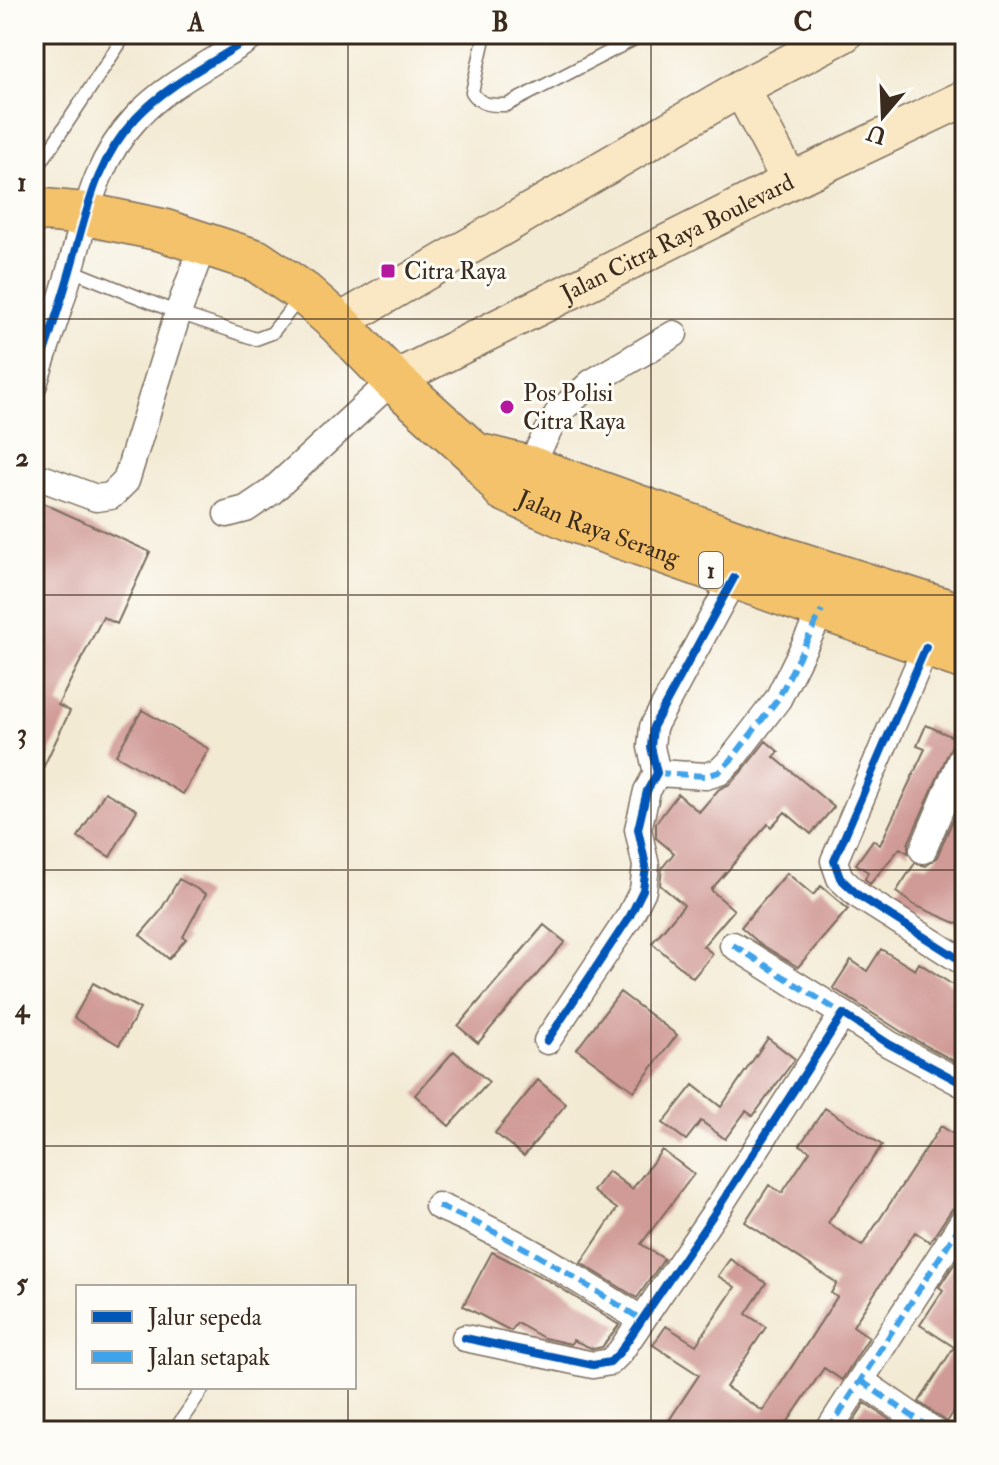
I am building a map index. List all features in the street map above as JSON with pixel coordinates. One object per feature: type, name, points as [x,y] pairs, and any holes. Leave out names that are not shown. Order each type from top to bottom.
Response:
[{"type":"highway","name":"Jalan Raya Serang","points":[[34,209],[85,214],[162,230],[257,261],[304,293],[338,323],[393,380],[475,454],[504,490],[571,520],[946,653]]},
{"type":"highway","name":"Jalan Raya Serang","points":[[475,454],[529,467],[766,552],[965,616]]},
{"type":"main road","points":[[338,323],[741,88],[844,34]]},
{"type":"main road","points":[[741,88],[790,181]]},
{"type":"main road","name":"Jalan Citra Raya Boulevard","points":[[393,380],[790,181],[965,98]]},
{"type":"street","points":[[34,384],[71,270],[85,214],[106,157],[138,115],[256,34]]},
{"type":"street","points":[[34,475],[96,498],[111,496],[126,481],[178,313],[204,242]]},
{"type":"street","points":[[529,467],[558,413],[591,383],[674,334]]},
{"type":"street","points":[[227,514],[246,509],[271,492],[393,380]]},
{"type":"street","points":[[547,1041],[630,916],[643,890],[646,866],[638,829],[647,791],[657,773],[651,747],[653,727],[734,578]]},
{"type":"street","points":[[657,773],[706,776],[719,772],[778,699],[822,610]]},
{"type":"street","points":[[946,653],[834,861],[840,878],[858,895],[965,963]]},
{"type":"street","points":[[923,850],[965,750]]},
{"type":"street","points":[[733,945],[889,1044],[965,1085]]},
{"type":"street","points":[[465,1338],[593,1365],[610,1362],[620,1352],[720,1205],[843,1014]]},
{"type":"street","points":[[438,1206],[484,1225],[532,1251],[642,1320]]},
{"type":"street","points":[[828,1431],[965,1218]]},
{"type":"street","points":[[861,1381],[930,1429]]},
{"type":"lane","points":[[34,173],[126,34]]},
{"type":"lane","points":[[485,34],[472,92],[479,102],[507,105],[644,34]]},
{"type":"lane","points":[[71,270],[178,313],[256,339],[272,333],[304,293]]},
{"type":"lane","points":[[174,1431],[203,1389]]},
{"type":"building","points":[[34,499],[150,552],[117,624],[103,617],[58,705],[70,711],[34,787]]},
{"type":"building","points":[[142,710],[209,749],[183,794],[116,755]]},
{"type":"building","points":[[926,725],[955,738],[908,844],[908,853],[900,848],[870,884],[865,879],[868,872],[856,864],[873,840],[880,845],[925,749],[917,746]]},
{"type":"building","points":[[766,741],[779,752],[774,757],[834,807],[811,834],[785,812],[771,827],[768,824],[711,890],[734,910],[703,946],[713,954],[693,978],[652,943],[684,905],[660,885],[662,868],[674,853],[656,838],[656,823],[678,794],[699,812],[719,789],[730,784]]},
{"type":"building","points":[[965,791],[965,927],[914,905],[896,892],[915,863],[926,866],[937,857]]},
{"type":"building","points":[[105,792],[137,810],[110,857],[78,837]]},
{"type":"building","points":[[787,873],[813,895],[821,886],[848,909],[798,967],[759,943],[741,927]]},
{"type":"building","points":[[179,879],[206,894],[183,937],[186,939],[169,959],[140,935],[159,913]]},
{"type":"building","points":[[544,925],[565,942],[478,1043],[458,1026]]},
{"type":"building","points":[[881,949],[915,970],[919,963],[965,993],[965,1067],[908,1036],[833,988],[851,960],[867,971]]},
{"type":"building","points":[[93,983],[140,1009],[119,1045],[74,1018]]},
{"type":"building","points":[[620,992],[677,1035],[634,1091],[577,1049]]},
{"type":"building","points":[[768,1038],[795,1059],[753,1116],[746,1111],[725,1139],[701,1121],[686,1140],[663,1123],[693,1085],[721,1107]]},
{"type":"building","points":[[454,1051],[489,1082],[449,1126],[415,1095]]},
{"type":"building","points":[[538,1080],[566,1104],[524,1156],[495,1133]]},
{"type":"building","points":[[825,1108],[882,1145],[828,1223],[862,1246],[941,1126],[965,1142],[965,1202],[952,1209],[930,1242],[915,1232],[853,1326],[869,1337],[842,1380],[824,1368],[785,1426],[793,1431],[662,1431],[699,1375],[653,1345],[666,1326],[696,1345],[735,1287],[718,1276],[730,1259],[766,1283],[746,1314],[766,1327],[726,1387],[763,1411],[837,1297],[831,1293],[837,1283],[745,1222],[769,1185],[782,1193],[810,1151],[800,1145]]},
{"type":"building","points":[[662,1150],[694,1174],[641,1244],[664,1259],[637,1298],[581,1263],[617,1209],[593,1191],[608,1171],[632,1189]]},
{"type":"building","points":[[965,1248],[965,1394],[947,1422],[919,1402],[954,1347],[920,1325],[943,1290],[939,1287]]},
{"type":"building","points":[[492,1252],[551,1282],[619,1325],[602,1347],[593,1349],[573,1340],[571,1344],[544,1338],[517,1323],[511,1331],[463,1306]]},
{"type":"building","points":[[865,1403],[906,1431],[847,1431]]},
{"type":"marked path","points":[[657,773],[706,776],[719,772],[778,699],[822,610]]},
{"type":"marked path","points":[[733,945],[843,1014]]},
{"type":"marked path","points":[[438,1206],[517,1244],[642,1320]]},
{"type":"marked path","points":[[828,1431],[965,1218]]},
{"type":"marked path","points":[[861,1381],[934,1431]]},
{"type":"cycle path","points":[[34,384],[94,188],[111,152],[149,105],[256,34]]},
{"type":"cycle path","points":[[547,1041],[630,916],[643,890],[646,866],[638,829],[647,791],[657,773],[651,747],[653,727],[734,578]]},
{"type":"cycle path","points":[[926,647],[834,861],[840,878],[858,895],[965,963]]},
{"type":"cycle path","points":[[465,1338],[593,1365],[610,1362],[620,1352],[720,1205],[843,1014],[889,1044],[965,1085]]},
{"type":"place","name":"Citra Raya","points":[[388,271]]},
{"type":"place","name":"Pos Polisi Citra Raya","points":[[507,407]]}]
